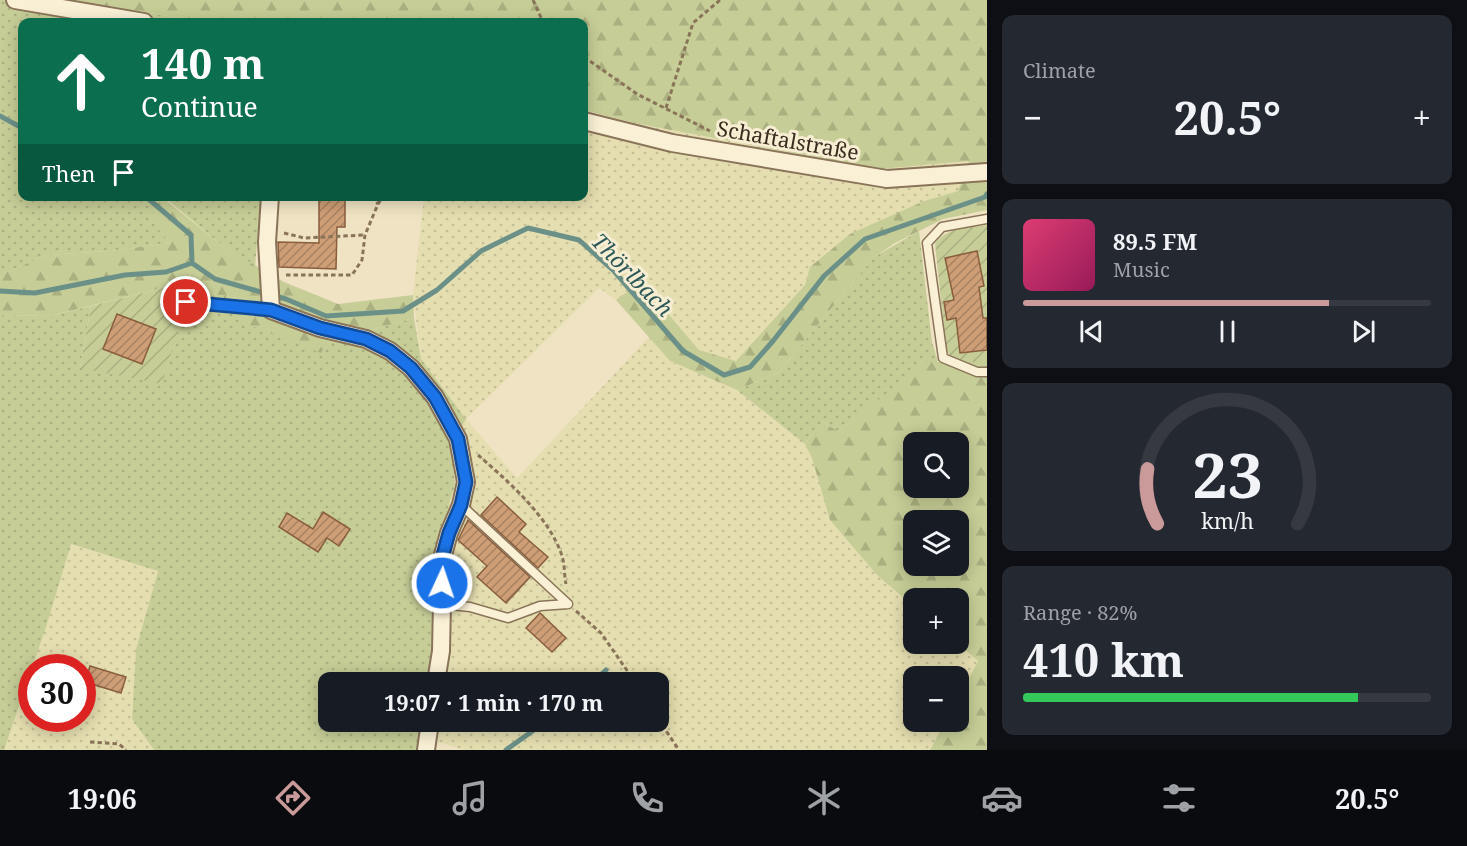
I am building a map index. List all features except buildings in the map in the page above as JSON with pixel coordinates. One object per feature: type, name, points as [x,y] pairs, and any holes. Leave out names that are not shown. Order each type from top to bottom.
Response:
[{"type":"street","points":[[15,0],[121,18]]},
{"type":"street","name":"Schaftalstraße","points":[[588,122],[672,143],[887,179],[987,172]]},
{"type":"street","points":[[270,201],[267,229],[270,305],[320,328],[366,339],[390,351],[411,368],[435,397],[458,439],[466,482],[461,505],[449,533],[441,562],[441,651],[438,672]]},
{"type":"street","points":[[426,750],[429,732]]},
{"type":"lane","points":[[987,219],[942,226],[927,243],[943,358],[977,372],[987,372]]},
{"type":"lane","points":[[186,302],[270,305]]},
{"type":"lane","points":[[461,505],[568,604]]},
{"type":"lane","points":[[442,604],[470,607],[508,618],[540,606],[568,604]]},
{"type":"path","points":[[533,0],[541,18]]},
{"type":"path","points":[[666,108],[693,22],[720,0]]},
{"type":"path","points":[[588,60],[637,94],[717,134]]},
{"type":"path","points":[[268,275],[352,275],[362,260],[365,235],[380,201]]},
{"type":"path","points":[[267,229],[304,238],[365,235]]},
{"type":"path","points":[[458,439],[518,489],[549,531],[562,556],[568,604],[601,633],[628,672]]},
{"type":"path","points":[[667,732],[680,750]]},
{"type":"path","points":[[90,742],[119,744],[126,750]]},
{"type":"shaded area","points":[[588,111],[634,123],[880,169],[970,161],[958,191],[924,201],[810,267],[805,285],[736,361],[699,350],[641,282],[616,300],[599,288],[466,419],[421,359],[413,295],[424,201],[588,201]]},
{"type":"shaded area","points":[[649,337],[670,361],[737,390],[805,444],[877,575],[903,597],[903,654],[969,653],[978,661],[969,678],[969,666],[903,666],[903,732],[940,732],[930,750],[648,750],[645,748],[643,750],[463,750],[436,741],[437,732],[669,732],[669,672],[441,672],[442,529],[455,484],[451,446],[466,419],[517,478]]},
{"type":"shaded area","points":[[70,544],[158,571],[136,649],[132,719],[154,750],[4,750],[18,708],[18,732],[96,732],[96,654],[36,654]]},
{"type":"green space","points":[[0,0],[61,0],[182,18],[18,18],[18,201],[160,201],[150,218],[170,243],[110,251],[46,255],[10,271],[0,271]]},
{"type":"green space","points":[[61,0],[987,0],[987,210],[943,219],[895,243],[874,257],[778,373],[737,390],[670,361],[616,300],[641,282],[699,350],[736,361],[805,285],[810,267],[850,234],[924,201],[958,191],[969,161],[880,169],[634,123],[588,111],[588,18],[182,18]]},
{"type":"green space","points":[[160,201],[167,201],[225,248],[284,282],[338,304],[413,295],[414,318],[327,342],[321,353],[239,321],[245,299],[166,287],[49,316],[0,315],[0,271],[10,271],[46,255],[110,251],[170,243],[149,218]]},
{"type":"green space","points":[[169,201],[261,201],[255,266],[225,248]]},
{"type":"green space","points":[[987,225],[987,362],[953,362],[946,348],[935,244],[945,234],[952,231]]},
{"type":"green space","points":[[919,231],[932,342],[938,362],[927,363],[838,431],[822,422],[805,444],[737,390],[778,373],[874,257]]},
{"type":"green space","points":[[166,287],[185,290],[186,302],[162,384],[80,368],[91,306]]},
{"type":"green space","points":[[185,290],[246,299],[327,342],[414,318],[421,359],[466,419],[451,446],[455,484],[442,529],[450,560],[442,672],[318,672],[318,732],[437,732],[435,750],[154,750],[132,719],[136,649],[158,571],[71,544],[37,654],[18,654],[18,709],[4,750],[0,750],[0,315],[49,316],[91,306],[80,368],[186,302]]},
{"type":"green space","points":[[927,362],[987,362],[987,750],[930,750],[940,732],[969,732],[969,678],[978,661],[969,653],[969,588],[903,588],[903,597],[877,575],[830,520],[812,458],[805,444],[822,422],[838,431]]},
{"type":"waterway","name":"Thörlbach","points":[[0,116],[18,126]]},
{"type":"waterway","name":"Thörlbach","points":[[151,201],[191,235],[192,263],[215,279],[286,299],[326,316],[403,311],[437,290],[481,251],[528,228],[579,240],[614,271],[683,351],[724,375],[750,367],[824,276],[865,239],[985,197],[987,194]]},
{"type":"waterway","points":[[0,291],[35,293],[125,275],[166,272],[192,263]]},
{"type":"waterway","points":[[506,750],[531,732]]},
{"type":"route","points":[[186,302],[271,310],[320,328],[366,339],[390,351],[411,368],[435,397],[458,439],[466,482],[461,505],[449,533],[441,562],[442,583]]}]
